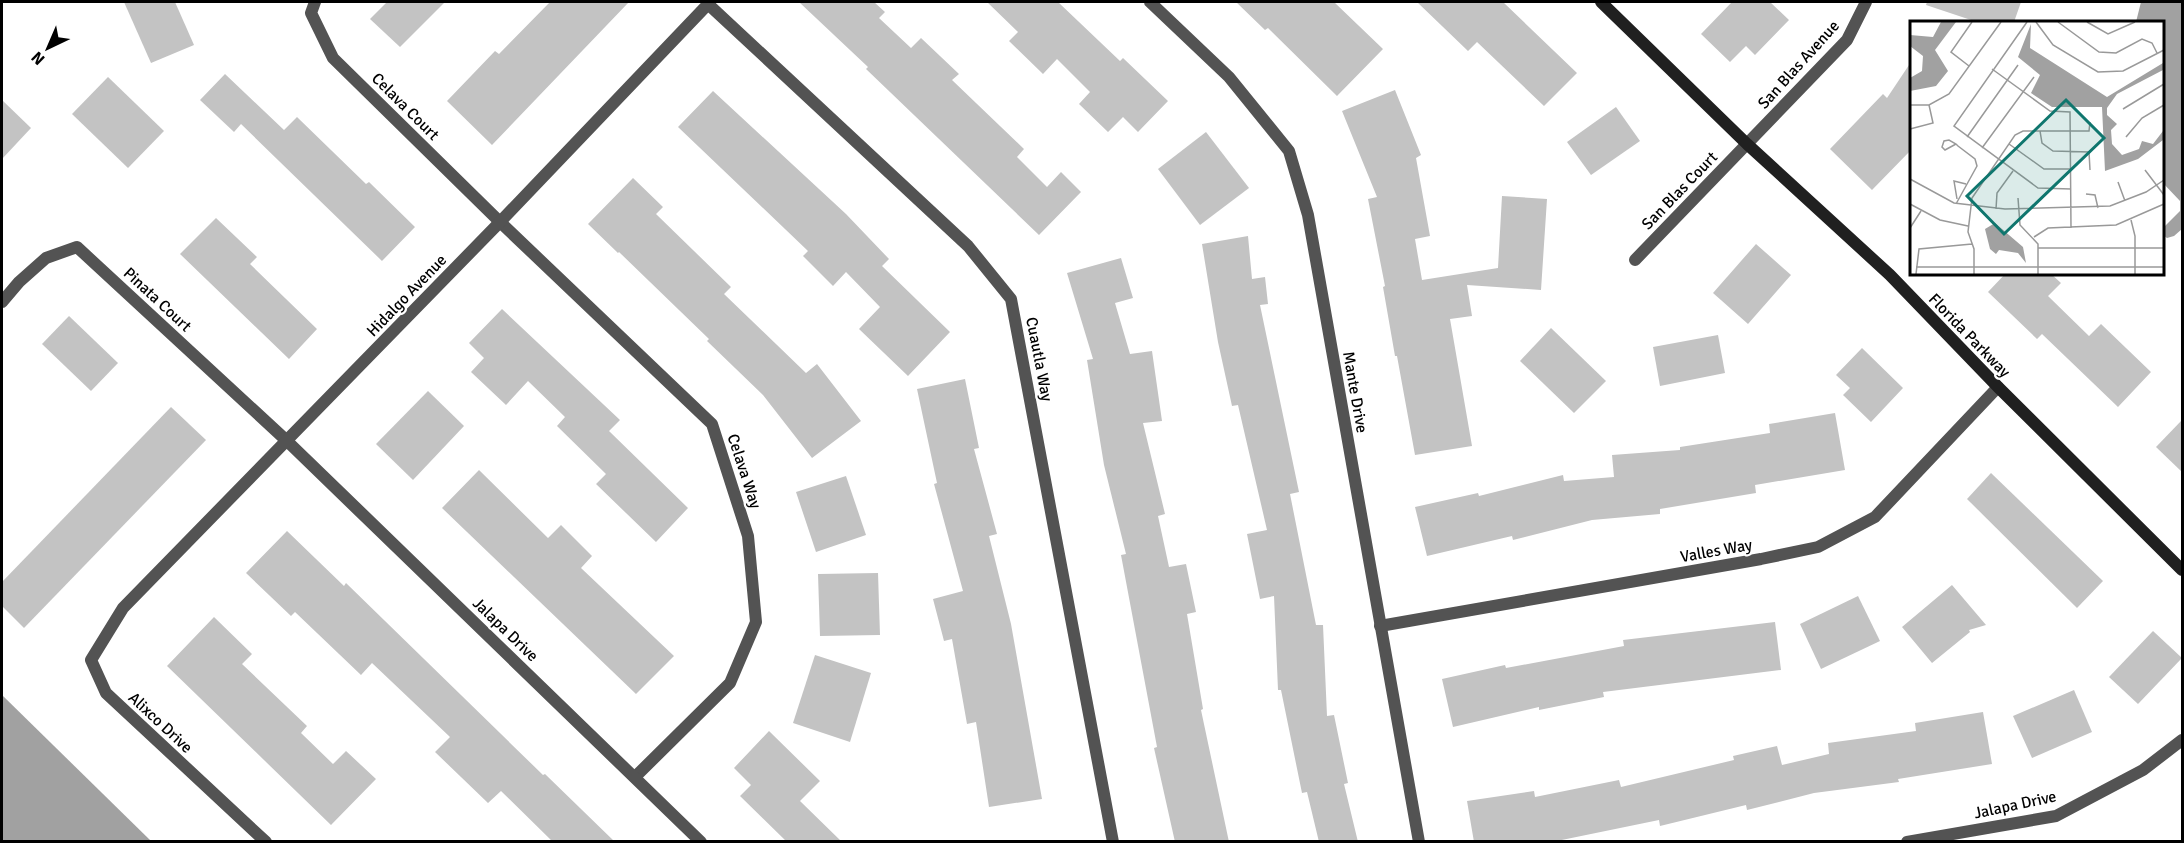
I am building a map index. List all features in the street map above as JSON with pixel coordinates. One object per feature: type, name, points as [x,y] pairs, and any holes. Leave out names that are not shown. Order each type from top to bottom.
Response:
[{"type":"street","name":"Celava Court","points":[[315,2],[311,13],[333,58],[500,222]]},
{"type":"street","name":"Mante Drive","points":[[1150,2],[1229,77],[1289,151],[1308,215],[1419,842]]},
{"type":"street","name":"Florida Parkway","points":[[1601,2],[1747,144],[1890,275],[1998,387],[2182,570]]},
{"type":"street","name":"San Blas Avenue","points":[[1747,144],[1847,39],[1866,2]]},
{"type":"street","name":"Hidalgo Avenue","points":[[123,608],[500,222],[709,3]]},
{"type":"street","name":"Cuautla Way","points":[[709,3],[968,246],[1011,299],[1113,842]]},
{"type":"street","name":"San Blas Court","points":[[1635,260],[1747,144]]},
{"type":"street","name":"Celava Way","points":[[500,222],[712,424],[748,536],[756,622],[730,683],[636,776]]},
{"type":"street","name":"Pinata Court","points":[[2,302],[19,282],[46,258],[77,247],[287,441]]},
{"type":"street","name":"Valles Way","points":[[1380,626],[1818,547],[1875,517],[1998,387]]},
{"type":"street","name":"Jalapa Drive","points":[[287,441],[636,776],[701,842]]},
{"type":"street","name":"Alixco Drive","points":[[123,608],[91,660],[106,693],[266,842]]},
{"type":"street","name":"Jalapa Drive","points":[[1907,842],[2056,816],[2143,770],[2182,740]]},
{"type":"shaded area","points":[[2141,2],[2182,2],[2182,229],[2174,236],[2167,238],[2164,236],[2163,228],[2180,211],[2180,201],[2163,183],[2163,21],[2136,21]]},
{"type":"shaded area","points":[[2,695],[151,841],[2,841]]},
{"type":"building","points":[[124,2],[175,2],[194,45],[151,63]]},
{"type":"building","points":[[387,2],[445,2],[400,47],[370,19]]},
{"type":"building","points":[[550,2],[629,2],[492,145],[447,101],[495,51],[499,54]]},
{"type":"building","points":[[799,2],[874,2],[885,12],[879,18],[911,48],[921,38],[959,74],[952,80],[1024,149],[1017,157],[1047,187],[1061,172],[1081,192],[1039,235]]},
{"type":"building","points":[[987,2],[1058,2],[1120,61],[1123,58],[1168,101],[1138,132],[1123,117],[1108,132],[1079,104],[1090,92],[1057,59],[1043,74],[1009,41],[1018,32]]},
{"type":"building","points":[[1236,2],[1334,2],[1383,49],[1337,96],[1268,28],[1265,30]]},
{"type":"building","points":[[1417,2],[1503,2],[1577,73],[1544,106],[1477,42],[1468,51]]},
{"type":"building","points":[[1732,2],[1770,2],[1789,20],[1755,55],[1746,46],[1730,62],[1701,34]]},
{"type":"building","points":[[1927,2],[2021,2],[2014,21],[1974,21],[1926,5]]},
{"type":"building","points":[[1910,64],[1910,151],[1872,190],[1830,149],[1883,94],[1887,98]]},
{"type":"building","points":[[225,74],[284,130],[297,117],[366,184],[369,182],[415,227],[382,261],[241,124],[234,132],[200,100]]},
{"type":"building","points":[[108,77],[164,131],[128,168],[72,114]]},
{"type":"building","points":[[1395,90],[1421,155],[1416,158],[1430,236],[1415,239],[1422,280],[1498,268],[1502,196],[1547,199],[1541,290],[1467,285],[1472,316],[1450,319],[1472,446],[1415,455],[1368,199],[1377,197],[1342,111]]},
{"type":"building","points":[[713,91],[846,214],[889,259],[882,266],[950,332],[908,376],[859,329],[880,307],[846,272],[833,286],[803,256],[808,251],[678,127]]},
{"type":"building","points":[[2,100],[31,128],[2,159]]},
{"type":"building","points":[[1616,107],[1640,141],[1591,175],[1567,142]]},
{"type":"building","points":[[1206,132],[1249,188],[1200,225],[1158,169]]},
{"type":"building","points":[[633,178],[663,207],[656,214],[731,287],[724,294],[806,373],[817,364],[861,421],[812,458],[763,395],[707,341],[709,339],[588,224]]},
{"type":"building","points":[[216,218],[257,257],[250,264],[317,329],[289,359],[180,254]]},
{"type":"building","points":[[1248,236],[1252,279],[1265,277],[1268,304],[1260,305],[1299,492],[1290,494],[1316,625],[1323,625],[1327,716],[1334,715],[1348,783],[1344,784],[1358,842],[1319,842],[1307,792],[1302,793],[1281,690],[1278,690],[1274,596],[1260,599],[1247,534],[1267,530],[1238,405],[1232,406],[1218,342],[1202,244]]},
{"type":"building","points":[[1756,244],[1791,275],[1748,324],[1713,293]]},
{"type":"building","points":[[1121,258],[1133,298],[1115,303],[1130,354],[1152,351],[1162,421],[1143,423],[1165,514],[1158,516],[1169,567],[1186,564],[1196,612],[1187,614],[1203,709],[1201,710],[1229,842],[1175,842],[1154,748],[1157,747],[1121,555],[1126,554],[1104,465],[1087,360],[1093,359],[1067,273]]},
{"type":"building","points":[[2005,274],[2051,274],[2061,283],[2048,296],[2089,336],[2101,324],[2151,372],[2118,407],[2042,334],[2037,339],[1988,292]]},
{"type":"building","points":[[502,309],[620,420],[609,431],[688,508],[656,542],[596,484],[606,474],[557,426],[565,417],[528,381],[506,405],[471,372],[484,358],[469,343]]},
{"type":"building","points":[[69,316],[118,363],[91,391],[42,344]]},
{"type":"building","points":[[1551,328],[1606,381],[1574,413],[1520,361]]},
{"type":"building","points":[[1718,335],[1725,373],[1660,386],[1653,347]]},
{"type":"building","points":[[1862,348],[1903,388],[1871,422],[1843,395],[1850,388],[1836,375]]},
{"type":"building","points":[[965,379],[979,448],[974,449],[997,534],[989,536],[1011,624],[1042,799],[989,807],[976,722],[967,724],[952,639],[944,641],[933,599],[963,591],[934,484],[937,483],[917,389]]},
{"type":"building","points":[[428,391],[464,426],[413,480],[376,444]]},
{"type":"building","points":[[171,407],[206,440],[24,628],[2,606],[2,582]]},
{"type":"building","points":[[1835,413],[1845,470],[1755,485],[1756,493],[1660,509],[1660,514],[1592,520],[1513,540],[1512,536],[1427,556],[1415,507],[1478,493],[1479,496],[1563,475],[1564,481],[1614,477],[1612,455],[1680,450],[1680,447],[1770,433],[1769,424]]},
{"type":"building","points":[[2182,420],[2182,472],[2156,447]]},
{"type":"building","points":[[479,470],[548,538],[561,525],[592,556],[581,568],[674,656],[636,694],[442,508]]},
{"type":"building","points":[[1991,473],[2103,581],[2077,608],[1967,499]]},
{"type":"building","points":[[846,476],[866,535],[816,552],[796,492]]},
{"type":"building","points":[[287,531],[344,586],[346,583],[615,842],[553,842],[501,791],[488,803],[435,752],[450,737],[372,663],[361,675],[295,612],[291,616],[246,573]]},
{"type":"building","points":[[878,573],[880,635],[820,636],[818,574]]},
{"type":"building","points":[[1952,585],[1986,625],[1969,630],[1970,632],[1932,663],[1902,627]]},
{"type":"building","points":[[1858,596],[1880,641],[1821,669],[1800,624]]},
{"type":"building","points":[[214,617],[252,654],[242,664],[307,726],[301,733],[333,764],[346,751],[376,779],[331,825],[167,666]]},
{"type":"building","points":[[1775,622],[1781,670],[1603,692],[1604,697],[1539,710],[1539,707],[1453,727],[1442,679],[1505,665],[1506,668],[1624,646],[1623,640]]},
{"type":"building","points":[[2153,631],[2182,658],[2138,704],[2109,677]]},
{"type":"building","points":[[815,655],[871,673],[850,742],[793,723]]},
{"type":"building","points":[[2074,690],[2092,732],[2032,758],[2013,716]]},
{"type":"building","points":[[1983,712],[1992,764],[1898,779],[1899,782],[1814,793],[1747,810],[1746,805],[1660,826],[1659,820],[1552,842],[1474,842],[1467,801],[1534,791],[1535,797],[1619,780],[1621,787],[1734,760],[1733,756],[1777,746],[1782,765],[1829,754],[1828,743],[1916,731],[1915,723]]},
{"type":"building","points":[[769,731],[820,781],[800,801],[842,842],[787,842],[740,796],[751,785],[734,768]]}]
